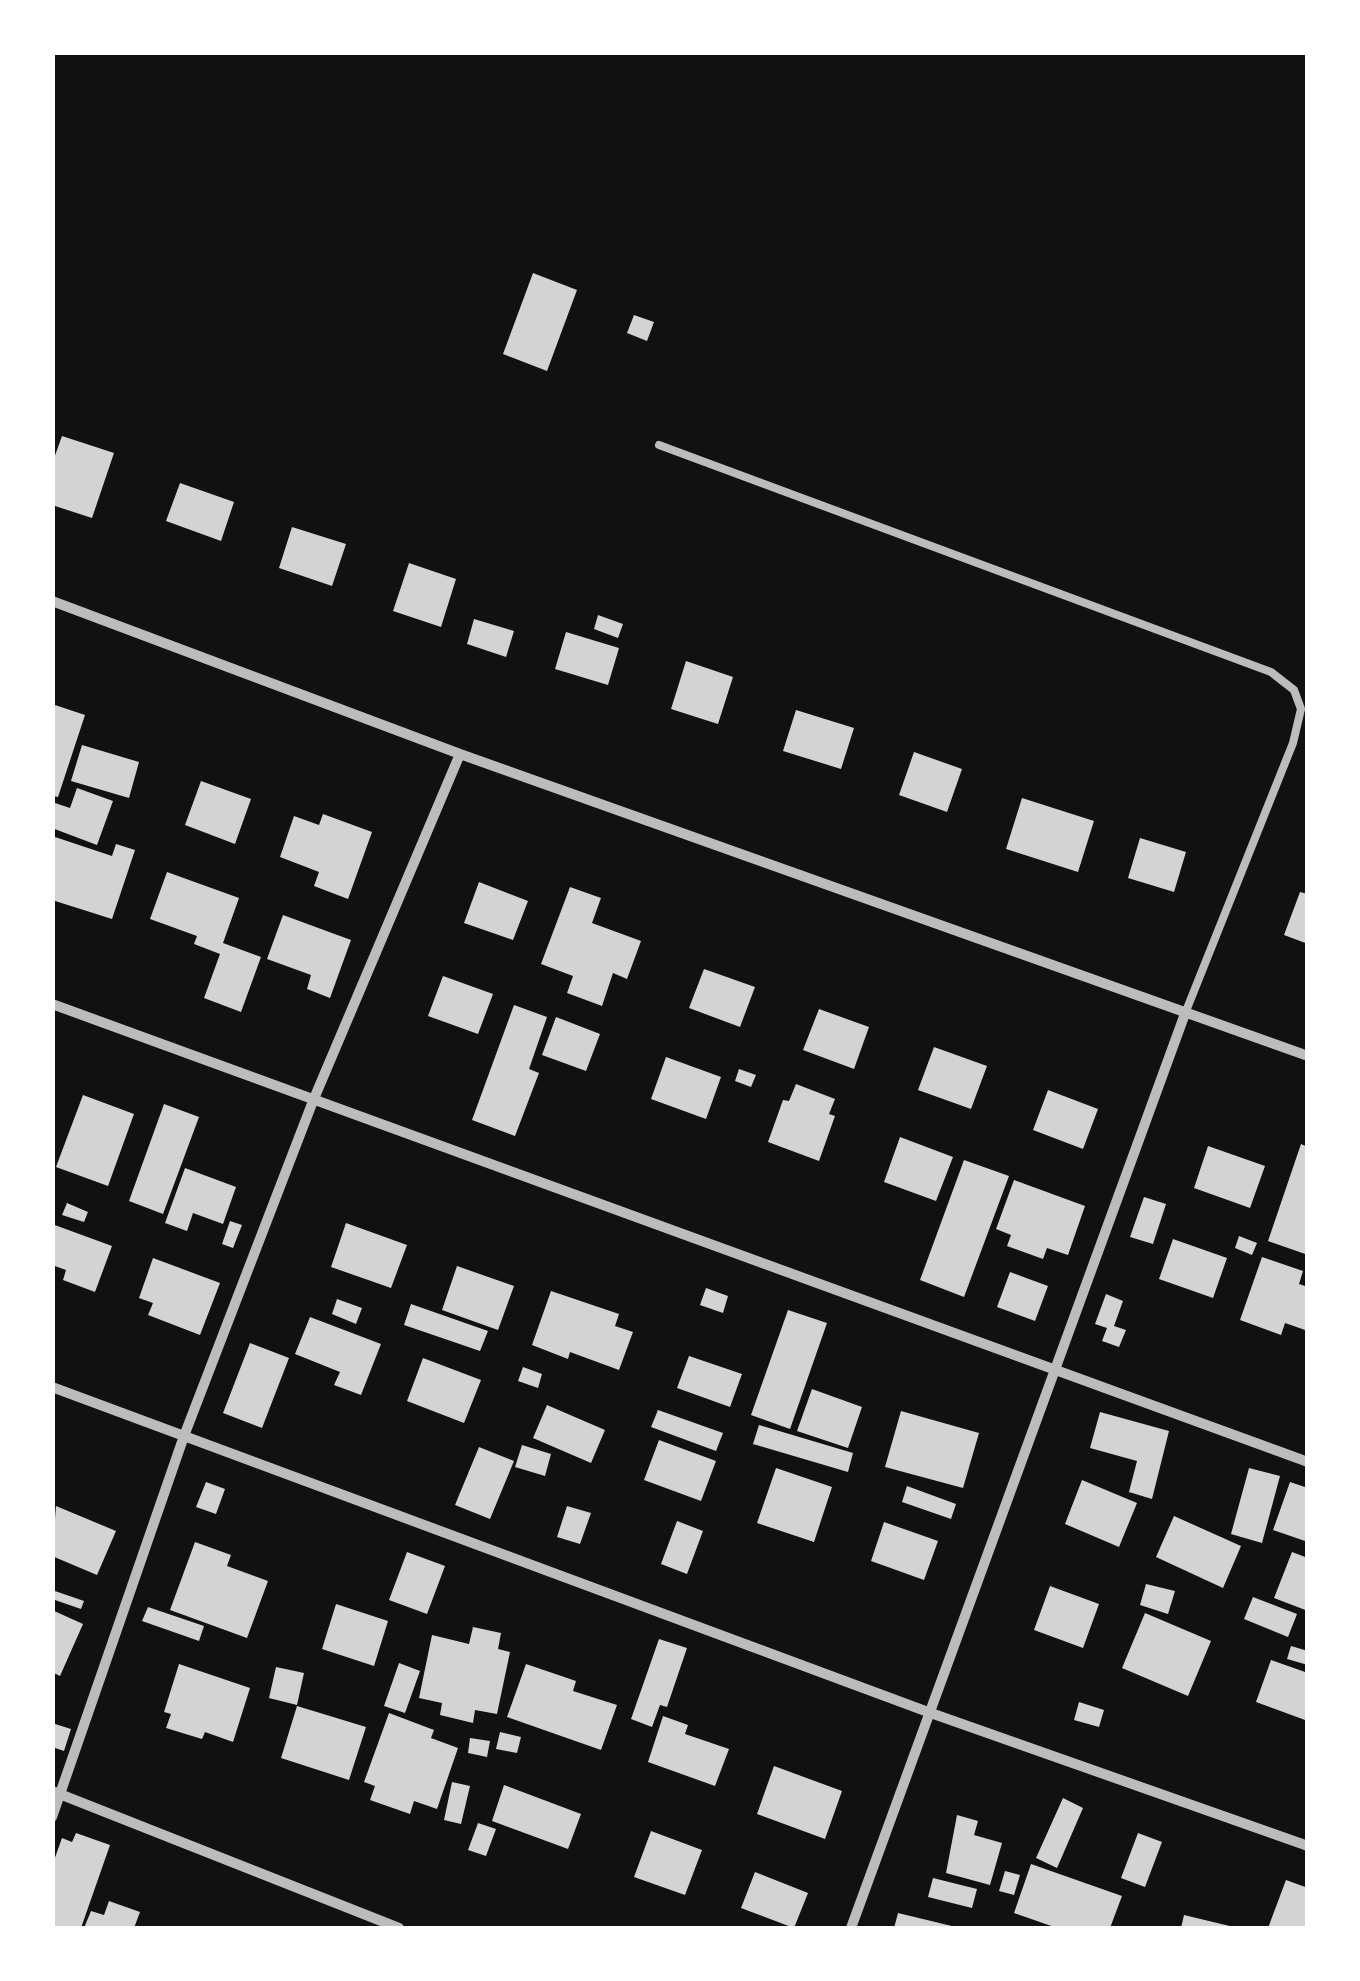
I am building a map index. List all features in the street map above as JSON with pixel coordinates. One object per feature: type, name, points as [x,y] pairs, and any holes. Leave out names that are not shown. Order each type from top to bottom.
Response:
[{"type":"street","points":[[52,602],[460,754],[1308,1056]]},
{"type":"street","points":[[52,1817],[57,1792],[184,1436],[313,1101],[460,754]]},
{"type":"street","points":[[52,1004],[1308,1462]]},
{"type":"street","points":[[851,1928],[1186,1011]]},
{"type":"street","points":[[52,1388],[928,1712],[1308,1846]]},
{"type":"street","points":[[57,1792],[399,1928]]},
{"type":"lane","points":[[659,445],[1270,672],[1294,690],[1301,709],[1293,743],[1186,1011]]},
{"type":"building","points":[[533,273],[577,290],[547,371],[503,354]]},
{"type":"building","points":[[634,315],[654,322],[647,341],[627,333]]},
{"type":"building","points":[[62,436],[114,453],[92,518],[52,505],[52,464]]},
{"type":"building","points":[[180,483],[234,502],[221,541],[166,521]]},
{"type":"building","points":[[292,527],[346,544],[332,586],[279,568]]},
{"type":"building","points":[[409,563],[456,579],[441,627],[393,611]]},
{"type":"building","points":[[598,615],[623,624],[618,638],[594,629]]},
{"type":"building","points":[[474,619],[514,631],[506,657],[467,644]]},
{"type":"building","points":[[566,632],[619,648],[608,685],[555,669]]},
{"type":"building","points":[[686,661],[733,677],[718,724],[671,709]]},
{"type":"building","points":[[55,705],[85,715],[58,797],[52,796]]},
{"type":"building","points":[[796,710],[854,728],[841,769],[783,751]]},
{"type":"building","points":[[82,745],[139,762],[129,798],[71,781]]},
{"type":"building","points":[[914,752],[962,769],[947,812],[899,795]]},
{"type":"building","points":[[201,781],[251,799],[235,844],[185,825]]},
{"type":"building","points":[[77,788],[113,801],[97,845],[52,828],[52,802],[70,808]]},
{"type":"building","points":[[1022,798],[1094,821],[1078,872],[1006,849]]},
{"type":"building","points":[[323,814],[372,832],[348,899],[314,886],[319,872],[280,857],[294,816],[319,825]]},
{"type":"building","points":[[52,836],[112,856],[116,844],[135,850],[112,919],[52,900]]},
{"type":"building","points":[[1140,838],[1186,852],[1174,892],[1128,878]]},
{"type":"building","points":[[167,872],[239,898],[223,943],[261,957],[241,1012],[204,998],[220,954],[194,944],[197,936],[150,919]]},
{"type":"building","points":[[479,882],[528,901],[513,940],[464,923]]},
{"type":"building","points":[[570,887],[601,898],[592,923],[641,941],[627,979],[613,973],[602,1006],[567,993],[573,976],[541,964]]},
{"type":"building","points":[[1300,892],[1308,894],[1308,944],[1284,935]]},
{"type":"building","points":[[283,915],[351,940],[330,998],[307,989],[311,975],[267,959]]},
{"type":"building","points":[[704,969],[755,987],[740,1027],[689,1008]]},
{"type":"building","points":[[443,976],[493,994],[478,1034],[428,1016]]},
{"type":"building","points":[[514,1005],[547,1017],[529,1069],[539,1073],[515,1136],[472,1120]]},
{"type":"building","points":[[819,1009],[869,1027],[854,1069],[803,1050]]},
{"type":"building","points":[[556,1017],[600,1034],[586,1071],[542,1055]]},
{"type":"building","points":[[934,1047],[987,1066],[971,1109],[918,1090]]},
{"type":"building","points":[[666,1057],[721,1077],[706,1119],[651,1099]]},
{"type":"building","points":[[739,1069],[756,1075],[751,1087],[735,1081]]},
{"type":"building","points":[[796,1084],[835,1099],[829,1114],[835,1116],[819,1161],[768,1142],[783,1100],[789,1101]]},
{"type":"building","points":[[1048,1090],[1098,1109],[1083,1149],[1033,1130]]},
{"type":"building","points":[[83,1095],[134,1114],[108,1186],[56,1167]]},
{"type":"building","points":[[164,1104],[199,1117],[163,1214],[129,1201]]},
{"type":"building","points":[[900,1137],[953,1157],[936,1201],[884,1182]]},
{"type":"building","points":[[1301,1144],[1308,1147],[1308,1255],[1268,1241]]},
{"type":"building","points":[[1208,1146],[1265,1166],[1250,1208],[1194,1188]]},
{"type":"building","points":[[964,1160],[1009,1176],[964,1297],[920,1280]]},
{"type":"building","points":[[185,1168],[236,1187],[223,1224],[193,1213],[187,1231],[165,1223]]},
{"type":"building","points":[[1014,1180],[1085,1206],[1068,1255],[1047,1248],[1043,1259],[1007,1246],[1011,1235],[996,1229]]},
{"type":"building","points":[[1144,1197],[1166,1204],[1153,1244],[1130,1237]]},
{"type":"building","points":[[67,1203],[88,1212],[84,1222],[62,1215]]},
{"type":"building","points":[[230,1221],[242,1225],[233,1248],[222,1244]]},
{"type":"building","points":[[346,1223],[407,1245],[391,1288],[331,1267]]},
{"type":"building","points":[[52,1224],[112,1246],[95,1292],[63,1280],[66,1270],[52,1265]]},
{"type":"building","points":[[1239,1236],[1257,1243],[1252,1255],[1235,1248]]},
{"type":"building","points":[[1173,1239],[1227,1258],[1213,1298],[1159,1279]]},
{"type":"building","points":[[1262,1257],[1303,1271],[1299,1284],[1308,1287],[1308,1331],[1285,1323],[1281,1335],[1240,1320]]},
{"type":"building","points":[[153,1258],[220,1283],[200,1335],[148,1315],[153,1303],[139,1298]]},
{"type":"building","points":[[457,1266],[514,1286],[498,1330],[442,1310]]},
{"type":"building","points":[[1010,1272],[1048,1286],[1035,1321],[997,1307]]},
{"type":"building","points":[[706,1288],[728,1296],[723,1313],[700,1305]]},
{"type":"building","points":[[551,1291],[619,1314],[615,1326],[633,1332],[619,1370],[570,1352],[568,1359],[532,1345]]},
{"type":"building","points":[[1106,1294],[1123,1301],[1114,1326],[1126,1330],[1119,1347],[1102,1341],[1107,1328],[1095,1324]]},
{"type":"building","points":[[337,1299],[362,1308],[356,1324],[332,1314]]},
{"type":"building","points":[[411,1304],[488,1331],[480,1351],[404,1325]]},
{"type":"building","points":[[788,1310],[827,1323],[790,1429],[751,1415]]},
{"type":"building","points":[[310,1317],[381,1344],[361,1395],[334,1385],[340,1372],[295,1354]]},
{"type":"building","points":[[250,1343],[289,1358],[262,1428],[223,1413]]},
{"type":"building","points":[[689,1356],[742,1374],[730,1407],[677,1388]]},
{"type":"building","points":[[423,1358],[481,1380],[464,1423],[407,1401]]},
{"type":"building","points":[[523,1367],[542,1374],[538,1388],[518,1381]]},
{"type":"building","points":[[812,1389],[862,1407],[848,1448],[797,1431]]},
{"type":"building","points":[[547,1405],[605,1430],[591,1463],[533,1438]]},
{"type":"building","points":[[658,1410],[723,1433],[716,1451],[651,1427]]},
{"type":"building","points":[[901,1411],[979,1433],[963,1488],[885,1467]]},
{"type":"building","points":[[1100,1412],[1169,1431],[1152,1499],[1129,1492],[1137,1461],[1090,1448]]},
{"type":"building","points":[[759,1425],[853,1453],[848,1472],[753,1444]]},
{"type":"building","points":[[659,1440],[716,1461],[701,1501],[644,1480]]},
{"type":"building","points":[[522,1445],[551,1454],[545,1476],[515,1467]]},
{"type":"building","points":[[479,1447],[514,1461],[490,1519],[455,1505]]},
{"type":"building","points":[[776,1468],[832,1487],[814,1542],[757,1523]]},
{"type":"building","points":[[1249,1468],[1280,1476],[1262,1543],[1231,1534]]},
{"type":"building","points":[[1082,1480],[1137,1503],[1119,1547],[1065,1524]]},
{"type":"building","points":[[206,1482],[225,1489],[216,1514],[196,1507]]},
{"type":"building","points":[[1290,1482],[1308,1488],[1308,1542],[1273,1530]]},
{"type":"building","points":[[907,1486],[956,1504],[951,1519],[902,1502]]},
{"type":"building","points":[[56,1506],[116,1531],[97,1575],[52,1556]]},
{"type":"building","points":[[567,1506],[591,1513],[580,1544],[557,1537]]},
{"type":"building","points":[[1174,1516],[1241,1546],[1223,1588],[1156,1557]]},
{"type":"building","points":[[677,1521],[703,1531],[687,1574],[661,1564]]},
{"type":"building","points":[[884,1522],[938,1541],[924,1580],[871,1561]]},
{"type":"building","points":[[195,1542],[231,1555],[227,1566],[268,1581],[247,1638],[170,1610]]},
{"type":"building","points":[[407,1552],[445,1566],[427,1614],[389,1600]]},
{"type":"building","points":[[1292,1552],[1308,1558],[1308,1611],[1274,1598]]},
{"type":"building","points":[[1146,1584],[1175,1591],[1168,1614],[1140,1605]]},
{"type":"building","points":[[1050,1586],[1099,1604],[1083,1648],[1034,1630]]},
{"type":"building","points":[[52,1590],[84,1601],[81,1609],[52,1599]]},
{"type":"building","points":[[1253,1597],[1297,1614],[1288,1637],[1244,1619]]},
{"type":"building","points":[[336,1604],[388,1621],[374,1666],[322,1649]]},
{"type":"building","points":[[148,1607],[204,1626],[199,1641],[142,1621]]},
{"type":"building","points":[[52,1610],[83,1624],[60,1676],[52,1672]]},
{"type":"building","points":[[1145,1613],[1211,1641],[1188,1696],[1122,1668]]},
{"type":"building","points":[[473,1627],[501,1633],[498,1649],[510,1652],[497,1714],[475,1710],[473,1723],[440,1715],[442,1703],[419,1698],[432,1635],[469,1644]]},
{"type":"building","points":[[659,1639],[687,1648],[667,1707],[660,1705],[652,1727],[631,1719]]},
{"type":"building","points":[[1291,1646],[1308,1651],[1308,1665],[1287,1659]]},
{"type":"building","points":[[1271,1660],[1308,1673],[1305,1720],[1256,1702]]},
{"type":"building","points":[[399,1663],[420,1671],[405,1713],[384,1706]]},
{"type":"building","points":[[179,1664],[250,1688],[233,1742],[205,1732],[202,1739],[166,1728],[171,1714],[164,1712]]},
{"type":"building","points":[[526,1664],[576,1681],[573,1691],[617,1705],[601,1750],[507,1717]]},
{"type":"building","points":[[276,1667],[304,1673],[297,1705],[269,1698]]},
{"type":"building","points":[[1079,1702],[1104,1710],[1099,1727],[1074,1720]]},
{"type":"building","points":[[297,1706],[366,1727],[349,1780],[281,1758]]},
{"type":"building","points":[[389,1713],[434,1730],[431,1738],[458,1748],[437,1809],[414,1801],[410,1814],[370,1800],[375,1786],[364,1782]]},
{"type":"building","points":[[663,1716],[688,1725],[685,1734],[729,1749],[715,1786],[648,1762]]},
{"type":"building","points":[[52,1723],[71,1729],[64,1751],[52,1747]]},
{"type":"building","points":[[500,1732],[521,1737],[517,1753],[496,1749]]},
{"type":"building","points":[[470,1738],[490,1741],[487,1757],[468,1753]]},
{"type":"building","points":[[774,1766],[842,1791],[825,1839],[757,1814]]},
{"type":"building","points":[[452,1782],[470,1786],[461,1824],[444,1820]]},
{"type":"building","points":[[504,1785],[581,1814],[568,1849],[492,1821]]},
{"type":"building","points":[[1063,1798],[1083,1808],[1057,1868],[1036,1858]]},
{"type":"building","points":[[957,1815],[978,1821],[974,1835],[1002,1843],[990,1885],[946,1873]]},
{"type":"building","points":[[478,1823],[496,1829],[486,1856],[468,1850]]},
{"type":"building","points":[[651,1831],[702,1850],[685,1895],[634,1877]]},
{"type":"building","points":[[76,1833],[110,1845],[81,1928],[52,1928],[52,1866],[62,1838],[72,1842]]},
{"type":"building","points":[[1138,1833],[1162,1842],[1145,1887],[1121,1878]]},
{"type":"building","points":[[1031,1864],[1122,1896],[1110,1928],[1057,1928],[1014,1913]]},
{"type":"building","points":[[1005,1871],[1020,1875],[1014,1895],[999,1891]]},
{"type":"building","points":[[755,1872],[808,1893],[794,1928],[741,1908]]},
{"type":"building","points":[[933,1878],[977,1889],[972,1908],[928,1897]]},
{"type":"building","points":[[1286,1880],[1308,1888],[1308,1928],[1268,1928]]},
{"type":"building","points":[[109,1901],[140,1912],[134,1928],[84,1928],[91,1911],[104,1915]]},
{"type":"building","points":[[898,1913],[956,1927],[894,1928]]},
{"type":"building","points":[[1184,1915],[1234,1927],[1234,1928],[1181,1928]]}]
